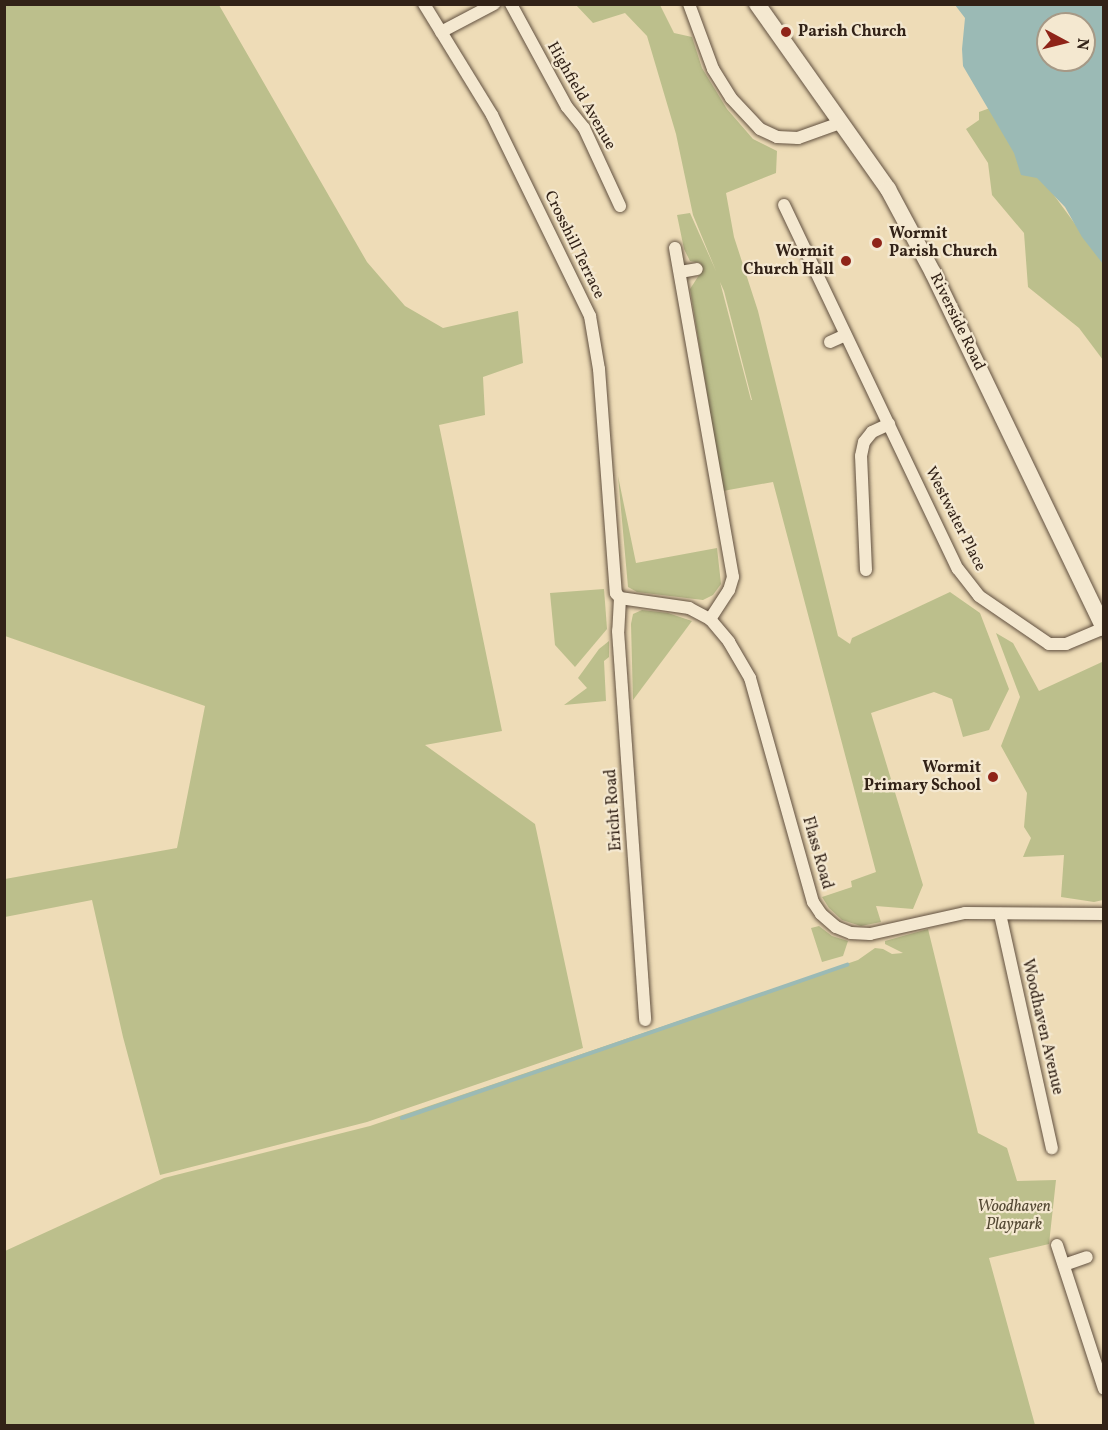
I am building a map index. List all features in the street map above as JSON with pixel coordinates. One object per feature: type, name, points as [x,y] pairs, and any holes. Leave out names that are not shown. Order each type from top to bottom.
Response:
[{"type":"main road","name":"Riverside Road","points":[[757,4],[888,189],[933,273],[1104,628]]},
{"type":"street","name":"Crosshill Terrace","points":[[424,4],[492,115],[590,316],[599,369],[616,593],[620,598]]},
{"type":"street","points":[[441,32],[494,4]]},
{"type":"street","name":"Highfield Avenue","points":[[511,4],[567,107],[584,128],[620,206]]},
{"type":"street","points":[[689,4],[713,69],[731,98],[760,129],[777,137],[798,138],[840,123]]},
{"type":"street","name":"Westwater Place","points":[[784,205],[958,569],[979,596],[1049,644],[1066,644],[1104,628]]},
{"type":"street","points":[[675,248],[733,577],[729,590],[710,619]]},
{"type":"street","points":[[680,272],[697,269]]},
{"type":"street","points":[[830,342],[846,335]]},
{"type":"street","points":[[866,570],[861,456],[864,442],[872,432],[889,424]]},
{"type":"street","name":"Flass Road","points":[[620,598],[689,608],[710,619],[729,642],[750,678],[811,895],[825,919],[842,931],[860,934],[965,913],[1104,914]]},
{"type":"street","name":"Ericht Road","points":[[620,598],[618,631],[645,1020]]},
{"type":"street","name":"Woodhaven Avenue","points":[[1000,914],[1052,1148]]},
{"type":"street","points":[[1057,1245],[1104,1389]]},
{"type":"street","points":[[1064,1265],[1087,1257]]},
{"type":"green space","points":[[5,4],[219,5],[367,262],[405,306],[443,328],[518,311],[523,363],[483,377],[485,415],[439,425],[502,731],[425,745],[535,824],[583,1048],[367,1122],[160,1175],[123,1037],[92,900],[5,917],[5,879],[177,848],[205,706],[5,636]]},
{"type":"green space","points":[[576,5],[660,5],[674,33],[692,37],[702,68],[727,109],[753,139],[777,151],[776,173],[726,193],[734,237],[758,311],[838,636],[850,644],[852,638],[950,592],[980,613],[1009,689],[989,730],[963,737],[952,699],[934,692],[871,713],[923,885],[913,909],[876,906],[881,922],[861,926],[842,920],[829,908],[822,897],[852,887],[851,881],[876,872],[773,482],[723,491],[690,289],[703,269],[700,263],[690,261],[684,249],[677,215],[690,213],[716,271],[693,215],[676,134],[647,36],[625,13],[593,23]],"holes":[[[720,282],[724,291],[752,400]]]},
{"type":"green space","points":[[990,108],[1103,262],[1103,360],[1079,328],[1028,287],[1024,233],[992,195],[988,163],[966,129],[979,120],[979,112]]},
{"type":"green space","points":[[618,476],[636,563],[717,548],[721,584],[713,595],[703,600],[637,592],[628,587]]},
{"type":"green space","points":[[604,589],[607,629],[575,667],[555,645],[550,593]]},
{"type":"green space","points":[[642,610],[668,613],[692,621],[633,700],[631,624],[633,614]]},
{"type":"green space","points":[[996,633],[1013,643],[1039,691],[1102,662],[1103,900],[1094,902],[1061,897],[1064,855],[1023,857],[1031,838],[1024,827],[1027,793],[1001,746],[1020,697]]},
{"type":"green space","points":[[609,641],[609,657],[604,661],[606,701],[564,705],[587,688],[578,678],[599,649]]},
{"type":"green space","points":[[819,926],[832,936],[848,941],[843,956],[822,962],[811,928]]},
{"type":"green space","name":"Woodhaven Playpark","points":[[928,929],[978,1133],[1007,1148],[1017,1181],[1056,1180],[1049,1244],[989,1258],[1035,1425],[5,1425],[5,1251],[164,1178],[370,1126],[858,960],[875,948],[892,954],[903,953],[885,944],[885,941]]},
{"type":"water","points":[[955,5],[1103,5],[1103,264],[1082,237],[1065,207],[1037,178],[1021,175],[1014,153],[963,66],[965,18]]},
{"type":"waterway","points":[[402,1118],[847,965]]},
{"type":"place","name":"Parish Church","points":[[786,32]]},
{"type":"place","name":"Wormit Parish Church","points":[[877,243]]},
{"type":"place","name":"Wormit Church Hall","points":[[846,261]]},
{"type":"place","name":"Wormit Primary School","points":[[993,777]]}]
